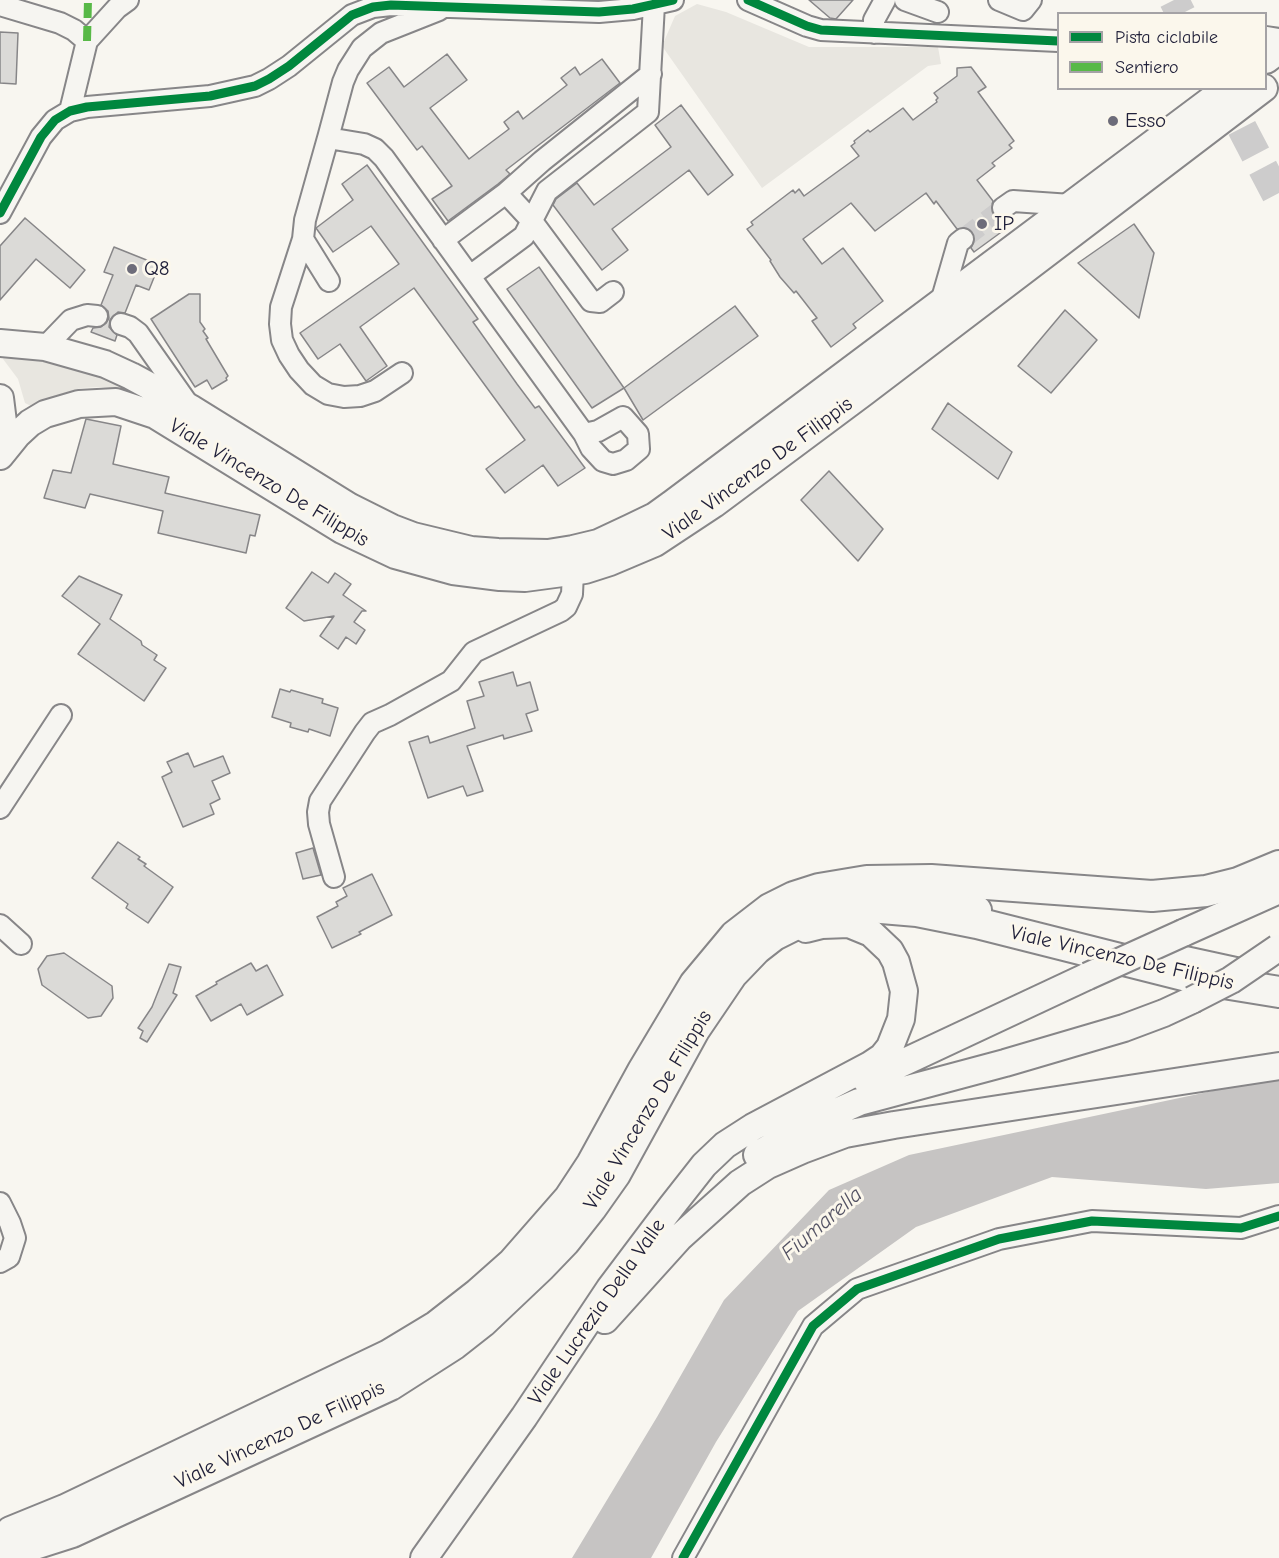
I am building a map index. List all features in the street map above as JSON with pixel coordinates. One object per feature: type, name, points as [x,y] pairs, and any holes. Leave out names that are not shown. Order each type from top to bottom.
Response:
[{"type":"highway","name":"Viale Vincenzo De Filippis","points":[[0,1536],[65,1510],[370,1365],[437,1326],[478,1294],[513,1263],[569,1199],[592,1164],[642,1071],[704,992],[735,936],[770,909],[802,894],[846,883],[931,880],[1152,896],[1206,891],[1238,883],[1279,866]]},
{"type":"highway","name":"Viale Vincenzo De Filippis","points":[[0,1555],[72,1532],[390,1385],[454,1344],[482,1322],[565,1241],[615,1174],[694,1030],[704,992],[774,935],[804,920],[824,912],[858,906],[917,910],[1199,979],[1279,993]]},
{"type":"main road","points":[[1267,59],[1279,50]]},
{"type":"main road","name":"Viale Vincenzo De Filippis","points":[[1267,86],[1279,77]]},
{"type":"main road","name":"Viale Vincenzo De Filippis","points":[[0,343],[45,347],[105,364],[131,375],[192,409],[350,507],[392,528],[444,545],[471,550],[548,553],[573,549],[598,543],[655,516],[1224,90]]},
{"type":"main road","name":"Viale Vincenzo De Filippis","points":[[0,456],[17,435],[30,423],[45,414],[79,404],[116,402],[155,415],[342,530],[395,555],[476,575],[525,578],[573,572],[610,562],[655,543],[695,517],[863,393],[1262,90]]},
{"type":"main road","points":[[0,398],[3,422],[0,441]]},
{"type":"main road","points":[[670,1207],[710,1172],[785,1121],[847,1089],[1088,976],[1279,890]]},
{"type":"main road","points":[[704,992],[736,947],[785,914],[831,897],[868,892],[911,894],[1119,946],[1279,979]]},
{"type":"main road","points":[[670,1207],[704,1165],[725,1145],[753,1127],[882,1057],[897,1034],[904,1006],[904,991],[896,962],[881,940],[860,928],[836,924],[806,929],[774,946],[704,992]]},
{"type":"main road","points":[[620,1303],[652,1252],[677,1221],[700,1198],[752,1159],[814,1122],[878,1096],[1005,1063],[1124,1028],[1164,1013],[1231,980],[1279,948]]},
{"type":"main road","points":[[620,1303],[680,1237],[740,1182],[768,1165],[845,1134],[1279,1065]]},
{"type":"main road","name":"Viale Lucrezia Della Valle","points":[[424,1558],[524,1417],[610,1288],[670,1207]]},
{"type":"main road","name":"Viale Lucrezia Della Valle","points":[[524,1417],[620,1303]]},
{"type":"street","points":[[70,111],[87,41],[105,20],[128,0]]},
{"type":"street","points":[[748,0],[821,30],[1057,41]]},
{"type":"street","points":[[874,33],[874,20],[885,0]]},
{"type":"street","points":[[905,0],[938,12]]},
{"type":"street","points":[[999,0],[1023,10],[1031,0]]},
{"type":"street","points":[[0,213],[41,137],[55,120],[70,111],[87,107],[210,96],[255,86],[288,66],[335,27],[363,10],[391,5],[599,12],[663,3],[651,74],[648,112],[547,191],[524,236],[470,276]]},
{"type":"street","points":[[0,5],[60,23],[74,30],[87,41]]},
{"type":"street","points":[[402,373],[375,392],[344,397],[328,394],[314,385],[299,370],[285,347],[280,324],[281,306],[303,239],[304,220],[348,70],[362,48],[381,33],[447,6]]},
{"type":"street","points":[[444,240],[506,193],[542,161],[651,74]]},
{"type":"street","points":[[328,138],[364,144],[375,149],[444,240],[584,434]]},
{"type":"street","points":[[506,193],[531,220],[591,301],[600,302],[613,292]]},
{"type":"street","points":[[1004,208],[1013,201],[1071,205]]},
{"type":"street","points":[[303,239],[329,281]]},
{"type":"street","points":[[941,302],[958,243],[963,239]]},
{"type":"street","points":[[45,347],[71,320],[87,315],[97,316]]},
{"type":"street","points":[[121,324],[138,333],[192,409]]},
{"type":"street","points":[[334,877],[319,825],[320,801],[372,723],[451,681],[474,652],[561,611],[566,607],[572,594],[573,572]]},
{"type":"street","points":[[0,808],[61,715]]},
{"type":"street","points":[[0,925],[21,944]]},
{"type":"street","points":[[0,1203],[15,1238],[9,1257],[0,1262]]},
{"type":"street","points":[[683,1558],[813,1326],[856,1289],[999,1239],[1092,1221],[1241,1228],[1279,1216]]},
{"type":"shaded area","points":[[697,4],[726,12],[809,47],[938,47],[941,64],[928,66],[762,188],[662,46],[675,16]]},
{"type":"shaded area","points":[[5,353],[16,353],[85,369],[135,390],[134,393],[100,387],[81,388],[45,399],[31,406],[25,403],[18,379],[3,359]]},
{"type":"water","name":"Fiumarella","points":[[1279,1077],[1279,1183],[1206,1189],[1052,1177],[916,1227],[798,1311],[716,1442],[651,1558],[572,1558],[724,1300],[829,1190],[909,1155]]},
{"type":"building","points":[[809,0],[853,0],[836,19],[830,18]]},
{"type":"building","points":[[0,32],[18,33],[16,84],[0,83]]},
{"type":"building","points":[[447,54],[467,80],[430,108],[469,159],[509,129],[504,122],[518,111],[523,119],[567,85],[561,78],[575,67],[580,75],[602,59],[620,83],[506,170],[510,174],[448,221],[432,199],[452,186],[422,146],[417,150],[367,83],[389,67],[404,87]]},
{"type":"building","points":[[971,67],[986,87],[978,92],[1014,141],[1009,145],[1012,148],[992,163],[995,166],[977,180],[993,201],[991,208],[994,215],[998,219],[1007,219],[1011,225],[974,252],[971,248],[975,238],[972,231],[967,228],[957,229],[936,201],[934,204],[926,193],[875,231],[851,203],[803,239],[822,264],[843,248],[883,301],[853,324],[856,328],[831,347],[812,321],[817,318],[796,291],[794,293],[780,277],[771,260],[747,229],[753,225],[751,222],[793,190],[795,193],[799,189],[804,196],[859,156],[851,146],[868,130],[870,132],[903,108],[913,120],[937,102],[938,98],[934,93],[957,76],[957,68]]},
{"type":"building","points":[[681,105],[733,175],[708,195],[689,170],[612,229],[628,250],[602,270],[553,205],[556,199],[577,183],[594,205],[671,147],[655,125]]},
{"type":"building","points":[[367,165],[478,319],[473,322],[517,384],[535,408],[539,406],[585,468],[558,486],[543,465],[505,493],[486,469],[525,440],[414,288],[360,327],[387,366],[366,381],[340,344],[318,359],[300,333],[399,264],[371,226],[333,252],[316,228],[353,200],[342,184]]},
{"type":"building","points":[[25,218],[85,270],[70,288],[36,259],[0,300],[0,246]]},
{"type":"building","points":[[1134,224],[1154,253],[1139,318],[1078,263]]},
{"type":"building","points":[[114,247],[159,265],[149,290],[136,285],[125,313],[118,312],[110,320],[109,327],[117,335],[115,341],[91,332],[93,328],[101,327],[109,318],[108,311],[101,305],[113,275],[104,272]]},
{"type":"building","points":[[539,267],[624,388],[592,408],[507,289]]},
{"type":"building","points":[[189,294],[200,294],[200,322],[205,329],[203,331],[228,376],[227,380],[212,389],[207,380],[195,387],[151,319]]},
{"type":"building","points":[[735,306],[758,336],[643,420],[624,388]]},
{"type":"building","points":[[1065,310],[1097,340],[1051,393],[1018,366]]},
{"type":"building","points":[[948,403],[1012,452],[998,479],[932,429]]},
{"type":"building","points":[[86,419],[121,426],[113,464],[169,477],[165,493],[260,515],[255,536],[250,535],[246,553],[158,533],[163,511],[90,494],[85,508],[44,498],[53,470],[71,473]]},
{"type":"building","points":[[829,471],[883,529],[858,561],[801,500]]},
{"type":"building","points":[[312,572],[328,583],[335,573],[351,584],[343,595],[366,611],[362,611],[354,622],[365,630],[356,644],[346,637],[338,649],[320,636],[334,616],[304,621],[286,608]]},
{"type":"building","points":[[79,576],[122,595],[110,619],[157,655],[154,660],[166,668],[144,701],[78,654],[100,624],[62,596]]},
{"type":"building","points":[[513,672],[517,686],[530,682],[538,710],[526,714],[532,731],[504,739],[503,735],[467,746],[483,791],[467,796],[463,786],[428,798],[409,742],[428,736],[430,743],[475,728],[467,701],[484,696],[479,682]]},
{"type":"building","points":[[280,689],[323,699],[322,703],[338,708],[330,736],[309,729],[308,732],[290,727],[291,723],[272,717]]},
{"type":"building","points":[[188,753],[194,767],[223,756],[230,773],[212,781],[220,799],[210,804],[214,814],[183,827],[162,777],[172,772],[167,762]]},
{"type":"building","points":[[118,842],[140,857],[138,859],[146,864],[144,866],[173,887],[148,923],[126,908],[128,904],[92,878]]},
{"type":"building","points":[[313,848],[321,875],[303,879],[296,853]]},
{"type":"building","points":[[372,874],[392,915],[332,948],[317,917],[338,906],[336,902],[347,896],[343,888]]},
{"type":"building","points":[[64,953],[112,986],[113,998],[101,1016],[88,1018],[42,985],[38,969],[47,956]]},
{"type":"building","points":[[251,963],[256,971],[267,965],[283,995],[247,1015],[241,1004],[211,1021],[196,996]]},
{"type":"building","points":[[169,964],[181,967],[173,993],[177,995],[147,1042],[140,1038],[143,1031],[138,1028],[152,1007]]},
{"type":"tunnel","points":[[1174,0],[1180,12]]},
{"type":"tunnel","points":[[1222,90],[1279,199]]},
{"type":"tunnel","points":[[963,239],[1003,208]]},
{"type":"marked path","points":[[87,41],[88,0]]},
{"type":"cycle path","points":[[0,213],[41,137],[55,120],[70,111],[87,107],[210,96],[255,86],[289,66],[352,15],[373,7],[391,5],[599,12],[633,9],[673,0]]},
{"type":"cycle path","points":[[748,0],[821,30],[1057,41]]},
{"type":"cycle path","points":[[683,1558],[813,1326],[857,1289],[999,1239],[1092,1221],[1241,1228],[1279,1216]]},
{"type":"place","name":"Esso","points":[[1113,121]]},
{"type":"place","name":"IP","points":[[982,224]]},
{"type":"place","name":"Q8","points":[[132,269]]}]
